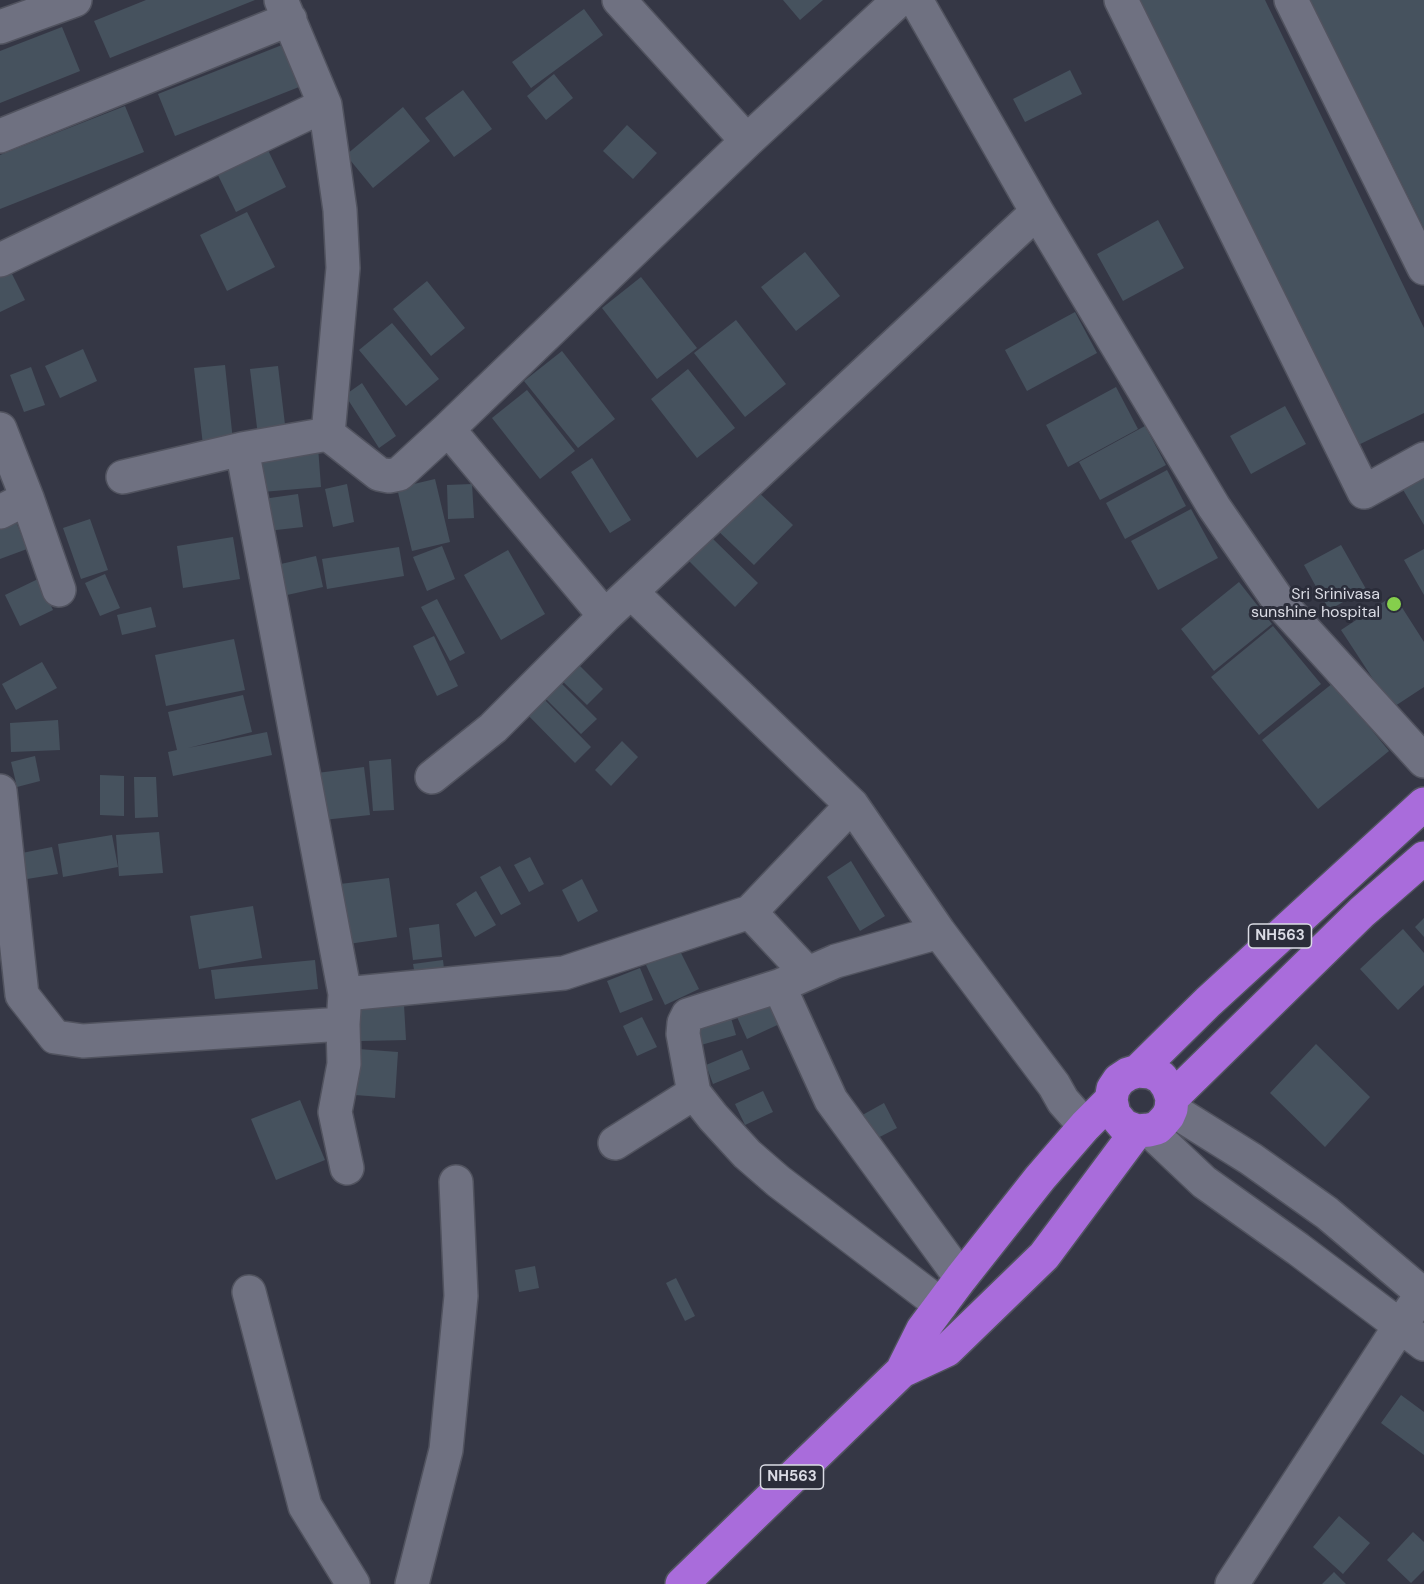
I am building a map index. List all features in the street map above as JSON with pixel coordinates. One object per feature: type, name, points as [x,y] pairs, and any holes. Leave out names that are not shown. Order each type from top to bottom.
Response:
[{"type":"highway","name":"NH563","points":[[902,1371],[923,1329],[961,1278],[1040,1178],[1111,1100],[1113,1089],[1119,1080],[1138,1071],[1225,987],[1424,804]]},
{"type":"highway","name":"NH563","points":[[682,1584],[902,1371],[947,1350],[1044,1256],[1157,1117],[1362,912],[1424,858]]},
{"type":"highway","points":[[1111,1100],[1114,1114],[1124,1126],[1157,1117],[1168,1087],[1161,1077],[1150,1072],[1138,1071]]},
{"type":"street","points":[[619,0],[747,141]]},
{"type":"street","points":[[123,477],[242,449],[328,434],[379,474],[389,476],[399,474],[747,141],[899,0]]},
{"type":"street","points":[[916,0],[1037,212],[1214,507],[1280,603],[1424,761]]},
{"type":"street","points":[[1121,0],[1364,492],[1424,459]]},
{"type":"street","points":[[1291,0],[1424,268]]},
{"type":"street","points":[[0,27],[58,3]]},
{"type":"street","points":[[0,136],[285,10],[325,105],[340,210],[343,268],[328,434]]},
{"type":"street","points":[[0,260],[325,105]]},
{"type":"street","points":[[432,777],[493,728],[605,616],[1037,212]]},
{"type":"street","points":[[0,429],[14,505],[59,590]]},
{"type":"street","points":[[448,429],[605,616]]},
{"type":"street","points":[[242,449],[344,1009],[344,1064],[335,1112],[347,1168]]},
{"type":"street","points":[[631,592],[852,805],[939,932],[1054,1085],[1063,1101],[1085,1126]]},
{"type":"street","points":[[0,792],[22,994],[55,1037],[83,1041],[344,1009],[564,973],[750,912],[852,805]]},
{"type":"street","points":[[750,912],[793,979],[831,1100],[961,1278]]},
{"type":"street","points":[[939,932],[836,961],[793,979],[688,1015],[684,1023],[683,1034],[694,1094],[747,1154],[778,1181],[941,1305]]},
{"type":"street","points":[[615,1143],[694,1094]]},
{"type":"street","points":[[1157,1117],[1251,1159],[1327,1213],[1423,1294],[1412,1335],[1232,1584]]},
{"type":"street","points":[[1157,1117],[1204,1182],[1299,1249],[1412,1335]]},
{"type":"street","points":[[412,1584],[446,1450],[461,1296],[456,1182]]},
{"type":"street","points":[[249,1292],[305,1506],[353,1584]]},
{"type":"building","points":[[146,0],[255,0],[110,58],[94,21]]},
{"type":"building","points":[[783,0],[823,0],[800,20]]},
{"type":"building","points":[[1130,0],[1265,0],[1424,328],[1424,413],[1348,450]]},
{"type":"building","points":[[1310,0],[1424,0],[1424,228]]},
{"type":"building","points":[[584,9],[603,35],[531,88],[512,62]]},
{"type":"building","points":[[62,27],[80,71],[0,103],[0,51]]},
{"type":"building","points":[[282,45],[299,87],[175,136],[158,94]]},
{"type":"building","points":[[1070,70],[1082,94],[1025,122],[1013,99]]},
{"type":"building","points":[[554,74],[573,98],[546,120],[527,96]]},
{"type":"building","points":[[463,90],[492,129],[454,157],[425,118]]},
{"type":"building","points":[[125,106],[144,152],[0,209],[0,155]]},
{"type":"building","points":[[403,107],[430,141],[373,188],[346,155]]},
{"type":"building","points":[[627,125],[657,153],[633,179],[603,151]]},
{"type":"building","points":[[264,142],[286,187],[236,212],[214,167]]},
{"type":"building","points":[[247,212],[275,267],[227,291],[200,235]]},
{"type":"building","points":[[1158,220],[1184,268],[1123,301],[1097,254]]},
{"type":"building","points":[[805,252],[840,296],[796,331],[761,287]]},
{"type":"building","points":[[7,264],[25,300],[0,312],[0,267]]},
{"type":"building","points":[[641,277],[697,348],[657,379],[602,308]]},
{"type":"building","points":[[427,281],[465,328],[431,356],[393,309]]},
{"type":"building","points":[[1075,312],[1097,353],[1027,391],[1005,350]]},
{"type":"building","points":[[736,320],[786,384],[745,417],[694,353]]},
{"type":"building","points":[[392,323],[439,379],[406,406],[359,350]]},
{"type":"building","points":[[83,349],[97,381],[60,398],[45,366]]},
{"type":"building","points":[[562,351],[615,419],[578,448],[524,381]]},
{"type":"building","points":[[225,365],[233,441],[203,445],[194,368]]},
{"type":"building","points":[[278,366],[286,433],[258,436],[250,369]]},
{"type":"building","points":[[31,367],[45,405],[24,412],[10,375]]},
{"type":"building","points":[[688,369],[735,428],[697,458],[651,399]]},
{"type":"building","points":[[362,383],[396,436],[379,448],[345,395]]},
{"type":"building","points":[[1116,387],[1138,429],[1068,467],[1046,425]]},
{"type":"building","points":[[527,390],[575,451],[540,479],[492,418]]},
{"type":"building","points":[[1285,406],[1306,444],[1251,474],[1230,436]]},
{"type":"building","points":[[1145,426],[1166,465],[1100,500],[1079,462]]},
{"type":"building","points":[[318,447],[321,487],[262,492],[259,452]]},
{"type":"building","points":[[592,458],[631,520],[610,533],[571,472]]},
{"type":"building","points":[[1167,470],[1186,506],[1125,539],[1106,503]]},
{"type":"building","points":[[1424,475],[1424,525],[1402,488]]},
{"type":"building","points":[[435,479],[450,542],[412,551],[397,488]]},
{"type":"building","points":[[347,484],[354,522],[333,527],[325,489]]},
{"type":"building","points":[[472,484],[474,518],[448,519],[447,485]]},
{"type":"building","points":[[753,487],[793,525],[754,565],[714,527]]},
{"type":"building","points":[[298,494],[303,527],[267,531],[263,499]]},
{"type":"building","points":[[1191,509],[1218,558],[1158,590],[1131,541]]},
{"type":"building","points":[[12,512],[27,549],[0,559],[0,517]]},
{"type":"building","points":[[90,519],[108,570],[81,579],[63,528]]},
{"type":"building","points":[[233,537],[240,579],[183,588],[177,546]]},
{"type":"building","points":[[712,538],[758,583],[735,607],[689,561]]},
{"type":"building","points":[[1341,545],[1366,589],[1329,610],[1304,565]]},
{"type":"building","points":[[442,546],[455,579],[427,591],[413,557]]},
{"type":"building","points":[[399,547],[404,576],[327,589],[322,559]]},
{"type":"building","points":[[1424,549],[1424,595],[1404,560]]},
{"type":"building","points":[[508,550],[545,614],[501,640],[464,575]]},
{"type":"building","points":[[316,556],[323,587],[278,597],[272,566]]},
{"type":"building","points":[[105,574],[120,608],[100,616],[85,583]]},
{"type":"building","points":[[38,579],[53,610],[20,626],[5,595]]},
{"type":"building","points":[[1239,582],[1272,624],[1214,671],[1181,629]]},
{"type":"building","points":[[1394,595],[1424,642],[1424,687],[1392,708],[1341,630]]},
{"type":"building","points":[[437,599],[465,653],[450,661],[421,607]]},
{"type":"building","points":[[151,607],[156,627],[122,635],[117,615]]},
{"type":"building","points":[[1273,626],[1321,684],[1259,735],[1211,677]]},
{"type":"building","points":[[434,636],[458,686],[437,696],[413,646]]},
{"type":"building","points":[[234,639],[245,690],[166,706],[155,655]]},
{"type":"building","points":[[570,656],[603,689],[587,705],[554,673]]},
{"type":"building","points":[[42,662],[57,688],[16,710],[2,684]]},
{"type":"building","points":[[556,678],[597,719],[581,734],[540,693]]},
{"type":"building","points":[[1333,683],[1389,751],[1318,809],[1262,740]]},
{"type":"building","points":[[537,692],[591,747],[575,763],[520,707]]},
{"type":"building","points":[[243,695],[252,732],[188,748],[267,732],[272,755],[173,776],[168,752],[177,750],[168,712]]},
{"type":"building","points":[[58,720],[60,750],[11,752],[10,723]]},
{"type":"building","points":[[622,741],[638,757],[611,786],[595,770]]},
{"type":"building","points":[[35,756],[40,781],[17,787],[11,762]]},
{"type":"building","points":[[391,759],[394,810],[373,811],[369,761]]},
{"type":"building","points":[[364,767],[370,815],[323,820],[317,773]]},
{"type":"building","points":[[100,775],[124,776],[124,816],[100,815]]},
{"type":"building","points":[[134,777],[156,777],[158,817],[135,818]]},
{"type":"building","points":[[159,832],[163,873],[119,876],[116,835]]},
{"type":"building","points":[[112,835],[118,867],[63,877],[58,844]]},
{"type":"building","points":[[52,847],[58,874],[27,879],[22,853]]},
{"type":"building","points":[[530,857],[544,884],[529,892],[514,865]]},
{"type":"building","points":[[851,861],[885,916],[860,931],[827,877]]},
{"type":"building","points":[[500,866],[521,904],[501,915],[480,877]]},
{"type":"building","points":[[389,878],[397,937],[348,944],[340,884]]},
{"type":"building","points":[[582,879],[598,911],[578,922],[562,890]]},
{"type":"building","points":[[476,891],[496,925],[475,937],[456,904]]},
{"type":"building","points":[[253,906],[262,958],[199,969],[190,916]]},
{"type":"building","points":[[1424,918],[1424,937],[1415,927]]},
{"type":"building","points":[[439,924],[442,957],[413,960],[409,928]]},
{"type":"building","points":[[1403,929],[1424,953],[1424,985],[1398,1010],[1360,969]]},
{"type":"building","points":[[679,949],[699,989],[665,1005],[646,965]]},
{"type":"building","points":[[315,960],[318,989],[215,999],[211,970]]},
{"type":"building","points":[[443,960],[445,978],[416,981],[413,964]]},
{"type":"building","points":[[640,968],[653,1000],[620,1013],[607,981]]},
{"type":"building","points":[[772,990],[786,1021],[747,1039],[733,1008]]},
{"type":"building","points":[[404,1005],[406,1040],[361,1041],[360,1006]]},
{"type":"building","points":[[728,1008],[736,1035],[701,1045],[693,1019]]},
{"type":"building","points":[[642,1017],[657,1047],[637,1056],[623,1026]]},
{"type":"building","points":[[1316,1044],[1370,1097],[1325,1147],[1270,1093]]},
{"type":"building","points":[[358,1049],[398,1052],[395,1098],[355,1095]]},
{"type":"building","points":[[742,1050],[750,1069],[713,1084],[706,1065]]},
{"type":"building","points":[[763,1091],[773,1112],[745,1125],[735,1104]]},
{"type":"building","points":[[300,1100],[325,1160],[276,1180],[251,1119]]},
{"type":"building","points":[[884,1103],[897,1128],[870,1142],[857,1118]]},
{"type":"building","points":[[535,1266],[539,1288],[519,1292],[515,1270]]},
{"type":"building","points":[[676,1278],[695,1316],[685,1321],[666,1283]]},
{"type":"building","points":[[1401,1395],[1424,1412],[1424,1455],[1381,1423]]},
{"type":"building","points":[[1339,1516],[1370,1543],[1343,1574],[1313,1547]]},
{"type":"building","points":[[1413,1532],[1424,1542],[1424,1570],[1411,1583],[1387,1560]]},
{"type":"building","points":[[1334,1572],[1346,1584],[1322,1584]]},
{"type":"place","name":"Sri Srinivasa sunshine hospital","points":[[1394,604]]}]
